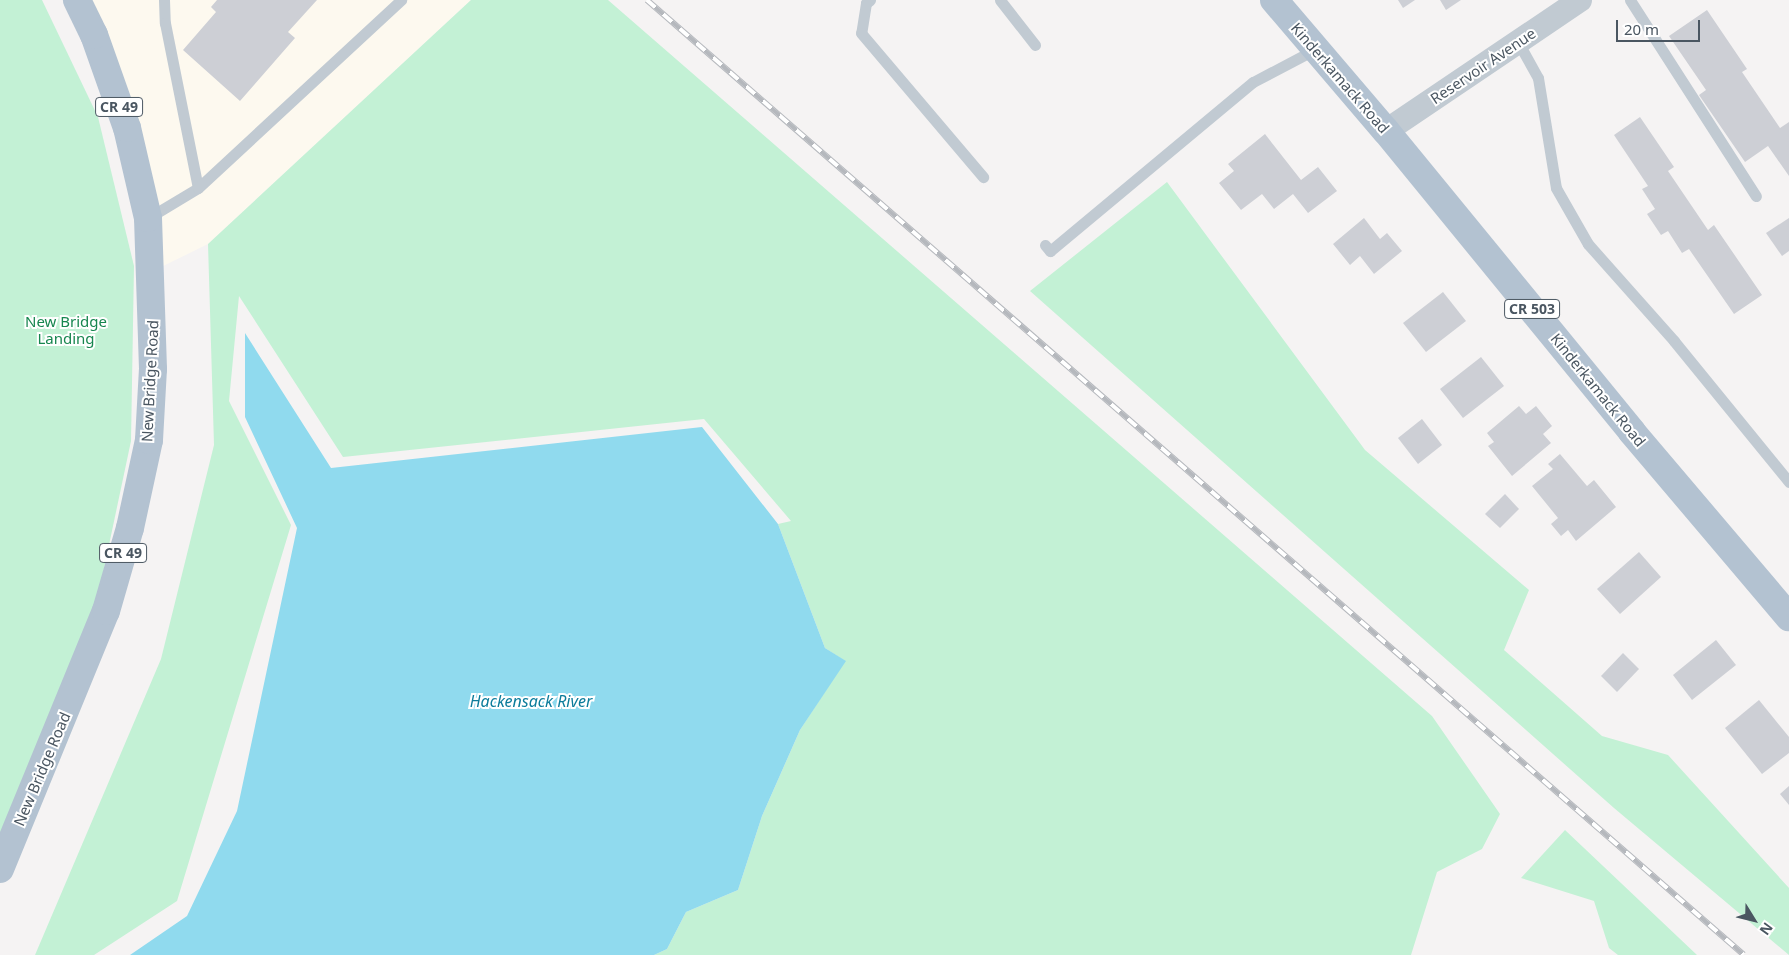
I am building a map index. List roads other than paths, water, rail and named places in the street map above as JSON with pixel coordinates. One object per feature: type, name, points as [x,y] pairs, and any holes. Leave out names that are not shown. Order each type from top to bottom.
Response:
[{"type":"main road","name":"New Bridge Road","points":[[0,869],[103,620],[130,528],[148,440],[153,369],[148,218],[127,128],[94,35],[77,0]]},
{"type":"main road","name":"Kinderkamack Road","points":[[1274,0],[1314,50],[1386,131],[1632,432],[1789,617]]},
{"type":"street","name":"Reservoir Avenue","points":[[1386,131],[1580,0]]},
{"type":"lane","points":[[164,0],[165,23],[198,188]]},
{"type":"lane","points":[[148,218],[198,188],[401,0]]},
{"type":"lane","points":[[870,0],[866,3],[861,33],[983,177]]},
{"type":"lane","points":[[1000,0],[1035,45]]},
{"type":"lane","points":[[1630,0],[1756,196]]},
{"type":"lane","points":[[1518,42],[1538,78],[1556,188],[1588,244],[1674,341],[1789,482]]},
{"type":"lane","points":[[1045,245],[1050,251],[1253,82],[1314,50]]},
{"type":"water","name":"Hackensack River","points":[[245,333],[331,468],[702,427],[778,524],[825,648],[846,661],[800,730],[762,816],[738,890],[686,912],[667,949],[654,955],[130,955],[187,916],[237,811],[297,528],[245,417]]},
{"type":"railway","points":[[647,0],[1744,955]]},
{"type":"park label","name":"New Bridge Landing","points":[[66,330]]}]
